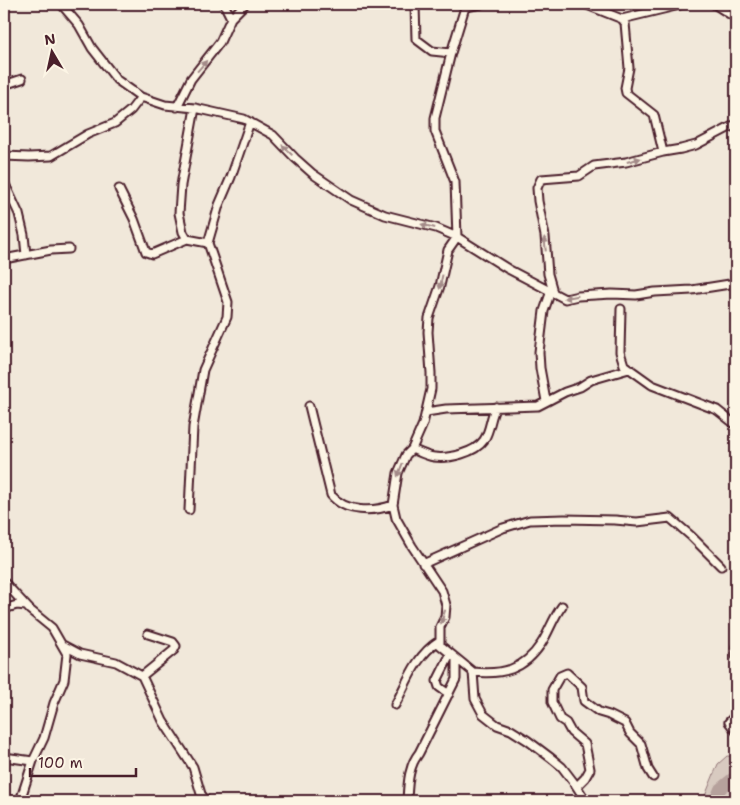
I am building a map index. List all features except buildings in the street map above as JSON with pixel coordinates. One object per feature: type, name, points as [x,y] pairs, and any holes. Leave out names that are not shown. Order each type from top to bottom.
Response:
[{"type":"street","points":[[61,4],[79,25],[92,48],[117,80],[141,97],[165,105],[195,108],[244,118],[273,135],[313,174],[351,200],[385,215],[436,228],[457,237],[508,269],[565,299],[578,296],[636,295],[692,290],[736,283]]},
{"type":"street","points":[[224,4],[231,18]]},
{"type":"street","points":[[177,107],[192,79],[220,42],[231,18],[245,4]]},
{"type":"street","points":[[481,4],[466,5],[451,53],[436,118],[436,131],[455,182],[457,237],[448,250],[440,286],[429,318],[428,332],[432,373],[426,412],[412,449],[406,455],[398,473],[393,505],[396,518],[423,564],[439,586],[446,605],[445,617],[440,627],[438,641],[443,649],[473,672],[492,674],[508,671],[524,662],[541,645],[562,606]]},
{"type":"street","points":[[584,4],[622,18],[684,4]]},
{"type":"street","points":[[714,4],[736,18]]},
{"type":"street","points":[[415,5],[416,39],[432,50],[451,53]]},
{"type":"street","points":[[622,18],[626,30],[629,68],[625,88],[626,93],[654,115],[663,152]]},
{"type":"street","points":[[4,84],[22,79]]},
{"type":"street","points":[[4,156],[51,156],[88,134],[116,123],[131,110],[141,97]]},
{"type":"street","points":[[187,238],[183,232],[179,213],[195,108]]},
{"type":"street","points":[[189,510],[193,427],[203,370],[229,310],[208,243],[219,205],[250,122]]},
{"type":"street","points":[[546,401],[539,352],[544,311],[552,288],[548,274],[545,236],[538,201],[537,188],[541,179],[579,176],[594,166],[626,162],[696,145],[736,124]]},
{"type":"street","points":[[4,182],[19,214],[26,255]]},
{"type":"street","points":[[119,190],[134,220],[146,252],[152,254],[187,238],[208,243]]},
{"type":"street","points":[[4,259],[51,250],[69,249]]},
{"type":"street","points":[[622,309],[620,352],[622,362],[652,385],[717,410],[736,425]]},
{"type":"street","points":[[426,412],[538,406],[591,380],[629,369]]},
{"type":"street","points":[[309,406],[331,496],[349,508],[365,510],[393,505]]},
{"type":"street","points":[[412,449],[434,457],[451,456],[470,450],[484,440],[496,407]]},
{"type":"street","points":[[423,564],[503,528],[530,520],[564,518],[637,522],[670,518],[721,566]]},
{"type":"street","points":[[4,582],[26,606],[52,628],[66,654],[64,680],[20,801]]},
{"type":"street","points":[[4,609],[17,605],[26,606]]},
{"type":"street","points":[[142,676],[174,650],[176,646],[173,642],[148,634]]},
{"type":"street","points":[[395,705],[411,671],[433,644],[438,641]]},
{"type":"street","points":[[62,645],[80,654],[116,662],[142,676],[163,720],[193,767],[201,794],[206,801]]},
{"type":"street","points":[[736,647],[736,656]]},
{"type":"street","points":[[449,694],[439,687],[437,681],[453,657]]},
{"type":"street","points":[[407,801],[412,762],[419,753],[457,675],[453,657]]},
{"type":"street","points":[[473,672],[475,699],[483,714],[497,725],[511,730],[527,740],[562,767],[586,801]]},
{"type":"street","points":[[577,786],[590,769],[585,744],[560,719],[552,702],[552,690],[560,676],[567,673],[582,687],[584,701],[599,712],[625,723],[630,733],[641,744],[648,769],[653,777]]},
{"type":"street","points":[[736,715],[729,722],[736,731]]},
{"type":"street","points":[[4,757],[33,761]]},
{"type":"shaded area","points":[[727,756],[736,757],[736,795],[732,801],[703,801],[718,764]]},
{"type":"waterway","points":[[715,801],[720,789],[736,776]]}]
